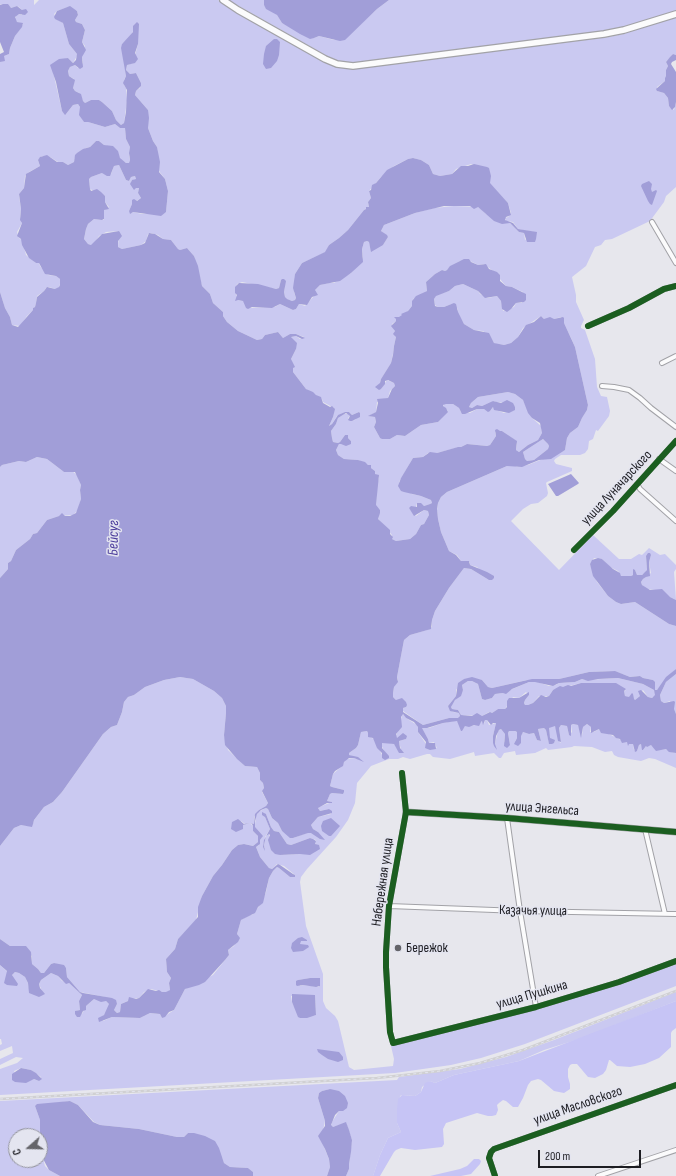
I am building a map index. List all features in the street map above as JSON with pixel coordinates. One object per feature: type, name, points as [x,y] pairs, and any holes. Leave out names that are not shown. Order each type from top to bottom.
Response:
[{"type":"main road","points":[[223,0],[325,59],[337,64],[354,66],[604,34],[624,30],[676,14]]},
{"type":"street","points":[[652,222],[676,263]]},
{"type":"street","points":[[588,326],[629,308],[664,289],[676,286]]},
{"type":"street","points":[[662,363],[676,356]]},
{"type":"street","points":[[602,386],[629,390],[676,427]]},
{"type":"street","name":"улица Луначарского","points":[[574,550],[676,441]]},
{"type":"street","points":[[659,459],[676,471]]},
{"type":"street","points":[[637,484],[640,489],[676,520]]},
{"type":"street","name":"Набережная улица","points":[[393,1042],[390,1032],[386,967],[389,906],[406,812],[402,773]]},
{"type":"street","name":"улица Энгельса","points":[[406,812],[507,818],[676,832]]},
{"type":"street","points":[[507,818],[520,911],[536,1007]]},
{"type":"street","points":[[645,829],[665,914]]},
{"type":"street","name":"Казачья улица","points":[[389,906],[520,911],[676,914]]},
{"type":"street","name":"улица Пушкина","points":[[393,1042],[536,1007],[619,982],[676,961]]},
{"type":"street","name":"улица Масловского","points":[[495,1176],[489,1161],[490,1153],[497,1147],[676,1085]]},
{"type":"street","points":[[598,1176],[676,1150]]},
{"type":"shaded area","points":[[0,0],[34,0],[34,5],[39,0],[218,0],[326,63],[352,69],[609,37],[623,34],[676,16],[676,55],[673,54],[666,62],[668,66],[665,81],[657,87],[657,91],[664,93],[668,98],[669,106],[674,110],[676,102],[676,187],[666,196],[664,202],[650,221],[612,239],[605,240],[601,245],[595,247],[586,266],[572,277],[576,302],[584,320],[581,328],[585,330],[595,359],[597,387],[601,396],[607,397],[610,411],[609,416],[598,431],[596,430],[593,439],[589,441],[588,449],[585,453],[580,455],[561,455],[555,459],[554,461],[556,464],[572,468],[572,471],[547,482],[547,496],[538,503],[531,504],[523,509],[511,521],[559,570],[593,535],[619,559],[631,559],[639,554],[642,555],[649,548],[660,555],[665,554],[676,565],[674,572],[676,600],[655,590],[646,589],[642,585],[641,582],[643,579],[651,573],[649,562],[651,555],[646,556],[647,570],[640,576],[637,575],[635,570],[633,570],[633,575],[631,576],[621,576],[618,571],[610,567],[602,559],[594,558],[590,564],[597,582],[608,596],[616,602],[621,604],[635,602],[669,624],[676,626],[676,669],[657,690],[655,690],[653,680],[640,676],[630,677],[614,671],[589,672],[559,679],[527,680],[492,688],[488,687],[482,680],[464,679],[456,690],[456,696],[448,706],[453,712],[459,713],[459,718],[449,718],[423,725],[403,711],[403,708],[406,707],[399,700],[396,700],[393,697],[393,693],[394,687],[398,680],[397,677],[404,640],[410,635],[432,627],[432,620],[435,611],[449,588],[464,568],[471,569],[489,580],[477,567],[470,565],[470,562],[461,561],[457,555],[449,551],[441,532],[438,519],[438,503],[441,497],[447,492],[507,466],[514,465],[517,467],[528,465],[565,450],[567,438],[570,433],[578,427],[588,405],[575,347],[571,338],[561,317],[544,319],[541,316],[523,328],[518,337],[511,343],[504,345],[496,344],[490,336],[483,331],[474,330],[464,324],[457,312],[458,309],[452,304],[444,307],[438,307],[435,305],[434,299],[436,295],[449,291],[455,286],[463,284],[478,291],[480,294],[488,298],[497,296],[501,301],[503,311],[514,307],[516,303],[522,303],[523,292],[506,286],[493,271],[484,264],[478,265],[470,261],[460,261],[447,270],[442,270],[435,274],[426,282],[427,291],[413,299],[412,306],[408,311],[399,318],[396,318],[396,321],[392,324],[396,337],[393,354],[391,363],[380,383],[381,389],[387,380],[394,383],[395,386],[390,391],[388,398],[377,402],[376,412],[369,416],[375,417],[376,422],[374,427],[380,438],[390,439],[397,435],[405,436],[421,425],[438,422],[448,411],[443,406],[444,404],[453,404],[459,408],[461,412],[470,413],[477,409],[490,411],[493,407],[504,413],[510,411],[515,407],[510,403],[494,401],[482,406],[477,405],[472,408],[469,407],[478,397],[508,392],[515,394],[523,400],[532,418],[541,426],[542,433],[538,440],[519,452],[516,450],[517,444],[515,440],[502,431],[495,432],[496,436],[490,445],[487,446],[467,444],[437,453],[428,453],[423,457],[413,458],[399,482],[412,494],[431,500],[432,503],[430,504],[424,506],[417,503],[416,507],[409,508],[416,516],[424,510],[428,511],[429,515],[424,524],[421,525],[416,534],[410,539],[396,541],[392,539],[392,535],[378,519],[380,510],[376,507],[376,505],[379,477],[375,474],[375,471],[370,465],[358,460],[344,459],[338,455],[336,450],[339,444],[351,441],[345,435],[340,442],[333,442],[331,431],[338,418],[344,414],[348,414],[350,416],[348,418],[350,421],[355,420],[360,413],[359,412],[352,415],[349,412],[345,412],[337,416],[329,426],[333,417],[334,408],[323,402],[322,399],[306,389],[293,372],[291,359],[296,349],[291,337],[296,336],[300,339],[304,337],[296,334],[290,334],[283,338],[278,332],[265,335],[262,339],[257,340],[238,331],[227,322],[223,316],[223,312],[213,303],[210,294],[202,286],[194,256],[187,248],[180,250],[178,249],[171,240],[163,239],[158,235],[151,233],[148,234],[146,241],[141,245],[122,249],[118,247],[119,231],[106,232],[99,236],[93,245],[88,244],[84,239],[88,224],[94,219],[104,220],[104,210],[109,207],[105,202],[105,196],[90,189],[89,179],[91,177],[102,173],[111,174],[114,166],[119,165],[126,180],[129,181],[131,177],[135,176],[136,179],[131,181],[136,188],[139,188],[138,193],[141,198],[132,204],[129,211],[131,213],[153,214],[166,212],[168,191],[165,179],[159,171],[157,147],[148,128],[148,110],[135,95],[136,91],[140,88],[141,83],[136,73],[130,74],[126,70],[127,65],[133,63],[138,44],[134,29],[131,36],[122,44],[126,76],[124,85],[126,88],[127,100],[124,123],[121,125],[116,120],[112,111],[102,102],[99,100],[91,100],[85,103],[79,93],[73,88],[74,79],[69,76],[68,71],[70,67],[75,65],[78,68],[83,63],[82,57],[85,46],[82,42],[85,30],[82,24],[76,22],[75,20],[78,15],[77,11],[68,7],[57,11],[54,14],[58,20],[63,23],[69,44],[77,54],[73,63],[68,58],[63,60],[53,72],[62,111],[66,114],[73,105],[78,104],[84,122],[105,127],[115,124],[120,128],[125,128],[126,139],[130,147],[130,160],[129,163],[126,163],[121,160],[114,148],[96,141],[75,157],[74,162],[68,165],[63,162],[58,162],[50,157],[42,156],[38,160],[40,166],[25,176],[24,188],[19,194],[21,209],[20,217],[22,223],[17,232],[19,238],[22,240],[26,255],[36,263],[39,263],[48,275],[56,276],[61,281],[57,289],[49,287],[46,288],[37,296],[35,307],[20,326],[12,325],[0,292],[0,62],[4,59],[4,56],[9,54],[15,36],[23,24],[17,22],[15,19],[16,15],[22,15],[22,10],[19,7],[17,6],[11,8],[1,4],[0,5]],"holes":[[[413,158],[421,160],[429,165],[433,174],[440,176],[452,174],[456,169],[471,164],[483,167],[490,179],[489,183],[508,203],[511,213],[505,218],[506,221],[513,222],[518,229],[536,232],[525,240],[524,233],[519,232],[510,223],[486,214],[478,207],[454,206],[434,208],[415,213],[384,225],[381,231],[388,237],[383,245],[370,246],[369,242],[364,242],[362,249],[363,258],[351,273],[334,283],[320,285],[315,290],[314,296],[305,306],[299,304],[296,309],[293,310],[280,304],[275,307],[250,308],[243,301],[238,300],[235,291],[237,284],[242,282],[276,289],[279,288],[281,280],[283,279],[286,299],[292,301],[295,300],[295,274],[302,263],[326,252],[329,245],[348,230],[364,210],[369,207],[368,202],[371,198],[369,191],[381,177],[394,166],[408,159]]]},
{"type":"shaded area","points":[[228,0],[264,0],[264,5],[277,15],[282,23],[314,38],[319,36],[334,40],[351,33],[389,0],[676,0],[676,11],[614,30],[353,64],[338,61],[327,56]]},
{"type":"shaded area","points":[[543,439],[549,446],[548,449],[534,460],[527,461],[523,452]]},
{"type":"shaded area","points":[[37,457],[47,459],[64,472],[72,471],[77,475],[81,485],[81,499],[78,510],[73,515],[59,516],[47,520],[37,533],[33,534],[30,539],[16,550],[11,561],[8,563],[8,569],[0,578],[0,467],[2,465],[19,461],[26,462]]},
{"type":"shaded area","points":[[676,674],[676,714],[670,701],[664,703],[661,701],[660,695],[666,682]]},
{"type":"shaded area","points":[[180,677],[193,679],[214,691],[222,698],[226,706],[224,735],[228,750],[245,766],[257,767],[260,773],[260,780],[263,783],[264,788],[262,792],[268,803],[259,810],[254,817],[254,824],[250,823],[253,826],[253,831],[258,836],[258,842],[253,846],[244,844],[238,845],[232,850],[213,876],[202,896],[196,920],[178,939],[175,949],[166,959],[167,972],[171,978],[169,983],[170,990],[166,993],[151,989],[144,992],[139,998],[132,999],[121,1004],[120,1012],[117,1013],[114,1010],[117,1004],[105,997],[80,992],[67,977],[66,968],[54,963],[51,964],[44,973],[41,973],[32,964],[32,956],[20,946],[10,946],[0,939],[0,846],[14,828],[21,825],[32,826],[34,820],[44,807],[53,802],[62,792],[103,734],[111,727],[117,725],[124,702],[128,697],[134,695],[145,687],[164,680]],"holes":[[[241,821],[245,824],[250,823],[243,825],[242,827]]]},
{"type":"shaded area","points":[[618,678],[643,684],[654,690],[656,695],[652,698],[648,697],[643,690],[640,693],[640,696],[635,700],[625,696],[624,691],[626,690],[606,684],[581,683],[553,690],[549,696],[539,696],[533,703],[528,705],[525,705],[524,703],[529,695],[526,692],[519,698],[513,697],[505,709],[498,709],[492,713],[489,712],[482,716],[461,715],[458,710],[452,709],[451,707],[463,690],[462,685],[468,681],[478,684],[482,699],[485,700],[492,698],[495,694],[503,693],[535,681],[549,686],[559,683],[575,682],[582,679]]},
{"type":"shaded area","points":[[402,714],[417,725],[418,732],[426,744],[437,748],[434,742],[429,743],[421,727],[429,728],[443,723],[457,721],[463,728],[465,726],[477,725],[482,721],[484,724],[485,720],[487,720],[489,725],[496,723],[493,743],[495,744],[498,731],[501,729],[505,734],[504,742],[510,745],[508,733],[512,730],[517,732],[515,742],[523,732],[529,734],[534,733],[537,740],[541,741],[538,729],[544,728],[546,730],[549,743],[552,744],[549,735],[549,728],[551,726],[555,726],[560,743],[559,728],[561,725],[567,726],[569,735],[572,732],[571,725],[578,725],[582,736],[583,727],[587,724],[591,727],[590,732],[594,732],[599,729],[629,744],[633,744],[634,750],[637,751],[639,745],[641,744],[643,750],[646,746],[651,745],[658,750],[666,749],[676,753],[676,768],[655,759],[649,758],[641,761],[618,757],[614,755],[612,751],[605,752],[592,747],[574,746],[548,750],[546,748],[535,753],[516,755],[515,751],[504,753],[501,758],[494,753],[475,756],[474,752],[450,759],[433,757],[430,754],[427,754],[410,759],[403,757],[398,759],[389,759],[371,766],[357,783],[355,803],[348,820],[336,837],[307,869],[301,877],[300,882],[306,926],[323,974],[323,1001],[326,1008],[338,1021],[349,1067],[354,1070],[393,1066],[394,1059],[391,1046],[518,1014],[625,983],[676,964],[676,986],[525,1044],[481,1058],[451,1065],[395,1073],[0,1095],[0,1069],[17,1063],[23,1058],[16,1057],[0,1065],[0,1059],[13,1053],[12,1046],[0,1051],[0,1045],[2,1044],[0,1039],[0,965],[13,977],[12,975],[15,972],[25,977],[29,988],[42,991],[39,984],[41,980],[51,973],[58,976],[62,981],[69,983],[82,995],[79,1001],[80,1010],[76,1011],[82,1014],[86,1006],[94,999],[106,1001],[109,1004],[109,1007],[101,1017],[103,1021],[112,1017],[140,1018],[150,1013],[160,1014],[162,1018],[174,1010],[185,989],[213,975],[229,955],[228,950],[234,946],[238,937],[237,934],[241,920],[249,915],[252,915],[261,904],[266,892],[269,878],[273,871],[277,867],[290,877],[295,877],[295,875],[284,866],[277,864],[272,869],[269,868],[260,857],[256,847],[259,845],[262,837],[255,828],[256,816],[258,812],[266,808],[268,809],[272,818],[278,823],[282,831],[293,838],[307,833],[318,832],[313,829],[311,825],[318,817],[331,814],[329,809],[320,811],[318,808],[332,802],[327,801],[330,794],[343,794],[344,790],[330,786],[333,774],[341,767],[346,759],[354,758],[362,760],[349,755],[349,753],[358,745],[361,732],[367,731],[370,737],[374,739],[382,755],[386,754],[381,745],[385,742],[394,744],[399,751],[401,750],[399,741],[406,739],[397,738],[396,736]],"holes":[[[266,814],[271,827],[274,831],[279,832],[287,844],[291,845],[310,838],[316,840],[316,845],[300,854],[280,855],[270,846],[269,833],[266,836],[264,845],[265,849],[263,847],[265,837],[270,829],[265,817]],[[310,978],[320,979],[319,987],[300,986],[298,980]],[[291,996],[315,996],[316,1015],[300,1018],[292,1002]],[[21,1068],[31,1070],[41,1077],[39,1081],[34,1079],[19,1082],[14,1071]]]},
{"type":"shaded area","points":[[676,992],[676,1001],[582,1038],[544,1050],[519,1061],[454,1075],[435,1083],[430,1081],[422,1087],[421,1092],[415,1096],[400,1096],[397,1123],[401,1132],[388,1138],[373,1176],[346,1176],[349,1169],[352,1140],[346,1123],[333,1127],[331,1126],[339,1111],[330,1089],[319,1093],[318,1098],[325,1121],[321,1140],[329,1159],[330,1167],[327,1176],[253,1176],[253,1172],[248,1168],[230,1167],[224,1163],[222,1158],[188,1133],[184,1137],[177,1137],[139,1129],[100,1125],[94,1122],[78,1105],[70,1101],[35,1106],[40,1120],[40,1128],[8,1128],[8,1168],[47,1168],[60,1176],[0,1176],[0,1101],[397,1080],[399,1077],[460,1069],[506,1057],[554,1040]]},
{"type":"shaded area","points":[[676,1001],[676,1028],[671,1033],[671,1047],[659,1058],[645,1064],[630,1067],[617,1066],[609,1060],[603,1074],[595,1078],[588,1077],[577,1064],[572,1064],[568,1069],[570,1089],[564,1093],[554,1091],[541,1080],[538,1079],[531,1081],[518,1107],[513,1107],[503,1100],[497,1105],[498,1110],[496,1115],[488,1116],[477,1113],[446,1123],[443,1129],[444,1144],[442,1147],[415,1150],[401,1148],[396,1150],[380,1176],[373,1176],[388,1138],[401,1132],[397,1123],[397,1110],[398,1099],[402,1095],[415,1096],[421,1092],[425,1083],[430,1081],[435,1083],[454,1075],[519,1061]]},
{"type":"shaded area","points":[[474,1159],[479,1159],[481,1161],[471,1174],[461,1176],[430,1176],[460,1169],[467,1166]]},
{"type":"water","points":[[264,0],[389,0],[377,9],[345,40],[340,41],[319,36],[310,39],[300,34],[282,23],[277,15],[266,9]]},
{"type":"water","points":[[8,4],[11,8],[17,6],[22,10],[26,9],[28,12],[25,15],[19,14],[15,17],[17,22],[23,23],[22,27],[15,36],[9,54],[4,56],[5,61],[0,62],[0,54],[4,52],[0,42],[0,5]]},
{"type":"water","name":"Бейсуг","points":[[70,6],[77,11],[78,15],[75,20],[76,22],[82,24],[85,30],[82,42],[86,50],[82,57],[83,67],[80,69],[75,65],[70,67],[68,71],[69,76],[75,80],[73,88],[81,94],[85,103],[91,100],[99,100],[102,102],[112,111],[116,120],[121,125],[124,123],[126,112],[127,90],[123,83],[126,76],[121,48],[122,44],[133,32],[133,26],[137,22],[139,24],[138,44],[135,53],[138,59],[135,63],[127,65],[126,70],[130,74],[136,73],[141,83],[141,86],[136,91],[135,95],[148,110],[148,128],[157,147],[160,162],[159,172],[165,179],[168,191],[166,212],[161,216],[133,212],[130,214],[129,211],[132,200],[134,199],[137,201],[141,198],[138,193],[139,188],[134,190],[130,184],[132,180],[136,179],[135,176],[131,177],[129,181],[126,180],[119,165],[114,166],[110,176],[102,173],[91,177],[89,179],[91,191],[97,189],[105,196],[105,202],[109,209],[104,210],[104,219],[94,219],[88,224],[84,239],[91,245],[102,234],[119,231],[122,236],[118,241],[118,247],[122,249],[145,243],[149,233],[155,234],[163,239],[171,240],[178,249],[180,250],[187,248],[194,256],[198,266],[202,286],[210,294],[213,303],[223,312],[223,316],[227,322],[238,331],[257,340],[262,339],[265,335],[278,332],[283,338],[290,334],[296,334],[305,338],[302,339],[296,336],[291,337],[297,343],[291,359],[295,367],[293,368],[293,372],[306,389],[321,397],[323,403],[330,407],[332,406],[335,409],[329,426],[338,415],[345,412],[349,412],[352,415],[359,412],[360,413],[360,417],[352,421],[348,420],[350,416],[346,413],[338,418],[331,431],[333,442],[338,443],[345,435],[348,435],[351,444],[346,446],[339,444],[336,450],[338,455],[344,459],[365,462],[368,465],[371,465],[371,468],[375,471],[375,474],[379,475],[376,505],[380,510],[378,519],[390,530],[390,534],[393,537],[392,539],[396,541],[410,539],[416,534],[421,525],[424,524],[429,515],[428,511],[424,510],[414,516],[409,508],[411,506],[417,507],[417,503],[421,503],[424,506],[430,504],[432,503],[431,500],[401,491],[398,486],[413,458],[423,457],[430,452],[437,453],[467,444],[490,445],[496,436],[495,430],[497,429],[517,441],[516,450],[519,452],[538,440],[542,433],[540,423],[532,418],[528,413],[523,400],[515,394],[508,392],[478,397],[469,407],[472,408],[477,405],[482,406],[493,401],[501,403],[507,400],[513,403],[515,407],[515,410],[509,413],[494,410],[493,407],[488,412],[484,409],[477,409],[462,414],[459,408],[453,404],[446,404],[443,406],[448,412],[438,422],[421,425],[405,436],[397,435],[390,439],[380,438],[374,427],[376,422],[375,417],[368,416],[376,412],[378,403],[377,399],[388,398],[395,386],[394,383],[388,380],[385,381],[385,384],[381,389],[379,390],[375,387],[380,383],[391,363],[396,337],[393,334],[395,331],[391,326],[396,321],[394,317],[399,317],[402,315],[401,314],[408,311],[416,296],[427,291],[426,282],[435,274],[442,270],[447,270],[450,266],[464,259],[469,259],[471,262],[478,265],[486,264],[489,269],[500,275],[500,281],[506,286],[512,287],[526,294],[526,300],[524,302],[516,303],[507,312],[502,309],[501,301],[497,296],[485,298],[478,291],[463,284],[455,286],[449,291],[436,296],[434,299],[435,306],[444,307],[454,303],[456,304],[464,324],[474,330],[489,333],[494,343],[504,345],[511,343],[518,337],[526,325],[534,322],[541,316],[544,319],[550,317],[554,319],[564,318],[564,323],[575,347],[588,405],[587,410],[578,427],[570,433],[567,438],[565,450],[551,459],[539,460],[522,467],[507,466],[447,492],[441,497],[437,509],[438,519],[441,532],[449,551],[456,555],[461,561],[469,561],[470,565],[487,572],[494,576],[494,578],[489,580],[471,569],[464,568],[449,588],[435,611],[431,629],[410,635],[404,640],[397,677],[398,682],[394,687],[393,693],[393,697],[396,700],[402,698],[406,702],[407,705],[403,708],[403,712],[423,725],[449,718],[458,718],[460,716],[459,713],[450,711],[448,706],[456,696],[458,683],[464,679],[472,677],[482,680],[488,687],[492,688],[532,679],[559,679],[589,672],[615,671],[630,677],[640,676],[653,680],[655,682],[655,690],[657,690],[666,677],[676,669],[676,674],[666,682],[660,695],[661,701],[664,703],[675,702],[676,753],[669,752],[666,749],[656,751],[651,745],[646,746],[642,750],[641,744],[635,752],[633,744],[629,744],[628,746],[627,742],[622,743],[620,739],[613,735],[601,733],[599,729],[591,733],[591,727],[587,724],[583,727],[581,738],[578,725],[571,725],[571,736],[569,735],[567,726],[561,725],[559,728],[561,742],[558,741],[555,726],[549,728],[550,738],[555,740],[552,744],[549,744],[546,730],[544,728],[538,729],[541,741],[537,740],[534,733],[529,734],[523,732],[521,736],[521,743],[518,746],[514,744],[517,738],[517,732],[509,731],[510,745],[507,748],[504,746],[505,734],[501,729],[496,736],[495,744],[497,750],[493,743],[496,723],[491,725],[487,720],[485,720],[483,725],[482,721],[479,726],[465,726],[462,731],[457,721],[422,728],[429,743],[435,743],[436,749],[430,750],[425,748],[426,742],[418,732],[418,727],[403,714],[401,717],[402,727],[396,734],[397,738],[403,733],[407,736],[406,739],[399,741],[400,748],[404,753],[399,753],[394,744],[382,743],[382,748],[389,756],[389,758],[385,760],[382,758],[382,753],[377,748],[373,738],[368,737],[367,731],[361,732],[358,745],[349,753],[349,755],[358,757],[364,762],[354,758],[349,758],[344,762],[343,766],[335,771],[330,786],[344,790],[344,792],[343,794],[330,794],[327,801],[332,803],[327,803],[318,808],[320,811],[329,809],[332,813],[318,817],[311,825],[313,829],[325,840],[320,839],[311,833],[290,838],[282,831],[278,823],[272,818],[268,809],[266,808],[261,810],[257,814],[255,827],[263,836],[260,840],[260,844],[256,847],[260,857],[269,868],[272,869],[278,864],[295,875],[295,877],[290,877],[277,867],[273,871],[269,878],[263,903],[258,907],[255,913],[241,920],[237,934],[240,938],[238,942],[228,950],[229,955],[205,982],[185,989],[174,1010],[162,1018],[160,1014],[150,1013],[140,1018],[112,1017],[99,1022],[98,1018],[104,1015],[109,1004],[106,1001],[101,1002],[94,999],[86,1006],[86,1010],[83,1011],[80,1017],[77,1017],[75,1011],[80,1010],[79,1001],[82,995],[69,983],[66,984],[58,976],[51,973],[41,980],[39,984],[40,988],[45,994],[39,997],[29,993],[28,983],[25,977],[19,973],[15,972],[12,975],[18,984],[17,986],[7,985],[4,983],[7,971],[0,965],[0,939],[10,946],[26,946],[31,952],[32,964],[41,973],[44,973],[51,964],[54,963],[64,965],[66,968],[67,977],[80,992],[116,1000],[117,1004],[114,1010],[117,1013],[120,1012],[121,1004],[128,1001],[129,997],[136,999],[139,998],[148,989],[156,991],[159,990],[162,992],[170,990],[169,983],[171,978],[167,972],[166,959],[175,949],[178,939],[198,917],[198,907],[202,896],[213,876],[232,850],[238,845],[244,844],[253,846],[258,842],[258,836],[253,831],[253,826],[250,823],[254,824],[255,814],[268,803],[262,791],[264,788],[263,783],[260,780],[260,773],[257,767],[245,766],[225,745],[224,735],[226,706],[222,698],[214,691],[193,679],[180,677],[164,680],[145,687],[134,695],[128,697],[124,702],[117,725],[111,727],[103,734],[62,792],[53,802],[44,807],[34,820],[32,827],[21,825],[14,828],[0,846],[0,578],[8,569],[8,563],[11,561],[16,550],[30,539],[33,534],[37,533],[47,520],[59,516],[62,513],[65,516],[70,516],[76,513],[81,499],[81,485],[75,472],[64,472],[47,459],[37,457],[26,462],[19,461],[2,465],[0,467],[0,292],[12,325],[18,327],[35,307],[37,297],[47,287],[55,289],[60,285],[60,279],[56,276],[45,274],[39,263],[36,263],[29,258],[22,245],[21,239],[17,236],[22,223],[20,220],[21,209],[19,194],[24,188],[26,174],[40,166],[38,160],[40,157],[47,155],[57,162],[63,162],[68,165],[74,162],[75,155],[77,153],[90,147],[96,141],[99,141],[104,145],[113,146],[118,151],[120,158],[126,163],[129,163],[130,160],[130,147],[126,139],[125,128],[120,128],[115,124],[105,127],[84,122],[79,115],[80,107],[78,104],[73,105],[65,115],[62,111],[56,82],[50,65],[59,59],[68,58],[73,63],[76,60],[77,54],[69,44],[63,23],[54,17],[57,11]],"holes":[[[543,439],[548,444],[548,449],[534,460],[527,461],[523,452]],[[618,678],[643,684],[654,690],[655,695],[652,698],[648,697],[641,690],[638,691],[640,696],[635,700],[632,693],[629,697],[625,696],[624,691],[626,689],[616,683],[581,683],[571,686],[560,686],[553,690],[549,696],[546,697],[541,695],[533,703],[528,705],[525,705],[524,703],[529,695],[529,692],[519,698],[509,698],[505,709],[498,709],[492,713],[490,712],[482,716],[477,713],[472,716],[461,715],[458,710],[452,709],[451,707],[455,700],[461,696],[463,690],[462,685],[468,681],[478,684],[482,699],[485,700],[492,698],[495,694],[506,694],[512,689],[529,682],[553,686],[559,683],[575,682],[582,679],[588,681]]]},
{"type":"water","points":[[274,39],[277,39],[280,42],[279,55],[277,61],[271,68],[266,69],[263,64],[266,46]]},
{"type":"water","points":[[673,54],[676,55],[676,60],[671,64],[676,72],[676,102],[675,107],[672,110],[669,106],[668,98],[664,93],[657,91],[656,89],[665,81],[668,66],[666,62]]},
{"type":"water","points":[[413,158],[421,160],[429,165],[433,174],[440,176],[452,174],[461,166],[474,164],[489,168],[491,176],[490,183],[508,203],[511,215],[506,217],[505,220],[513,223],[518,229],[537,232],[535,242],[527,242],[524,233],[519,232],[510,223],[502,224],[494,221],[478,207],[474,209],[470,206],[444,206],[415,213],[384,225],[381,231],[388,237],[383,245],[371,252],[369,242],[364,242],[362,249],[363,262],[340,281],[320,285],[315,290],[318,295],[312,297],[307,305],[299,304],[296,309],[293,310],[280,304],[272,308],[252,307],[248,309],[243,301],[235,301],[237,295],[235,293],[235,287],[239,283],[258,284],[276,289],[279,288],[282,279],[286,281],[284,292],[285,297],[292,301],[295,300],[296,298],[293,288],[295,274],[302,263],[325,252],[329,245],[348,230],[366,209],[366,207],[369,207],[368,202],[371,198],[369,191],[371,190],[372,185],[376,183],[387,170]]},
{"type":"water","points":[[649,181],[652,184],[652,192],[657,191],[652,205],[648,201],[641,186]]},
{"type":"water","points":[[571,474],[579,483],[556,496],[548,484]]},
{"type":"water","points":[[648,553],[651,555],[649,562],[650,576],[643,579],[641,582],[642,585],[650,590],[662,589],[670,597],[676,600],[676,626],[669,624],[635,602],[621,604],[616,602],[608,596],[593,576],[590,564],[592,560],[598,558],[602,559],[620,573],[621,576],[633,575],[633,569],[637,575],[642,575],[647,570],[646,556]]},
{"type":"water","points":[[262,812],[266,814],[274,831],[279,832],[287,844],[291,845],[310,838],[316,841],[315,844],[319,845],[320,849],[310,855],[275,854],[271,850],[268,840],[270,835],[269,834],[266,836],[270,829],[265,817],[262,815]]},
{"type":"water","points":[[331,818],[340,826],[331,836],[329,836],[322,831],[321,826],[323,821]]},
{"type":"water","points":[[238,819],[244,824],[250,823],[243,825],[243,829],[236,832],[231,829],[232,822]]},
{"type":"water","points":[[266,837],[264,845],[265,851],[263,847]]},
{"type":"water","points":[[302,937],[307,941],[301,941],[300,944],[308,945],[309,947],[303,951],[293,952],[291,948],[292,943],[298,938]]},
{"type":"water","points":[[320,978],[320,986],[296,985],[296,981],[298,980]]},
{"type":"water","points":[[292,994],[315,995],[316,1015],[307,1018],[298,1017],[292,1002]]},
{"type":"water","points":[[317,1049],[339,1052],[343,1057],[343,1060],[338,1062],[328,1059],[318,1052]]},
{"type":"water","points":[[21,1068],[31,1070],[42,1079],[39,1081],[34,1079],[26,1083],[15,1082],[12,1080],[12,1074]]},
{"type":"water","points":[[330,1089],[339,1091],[345,1096],[348,1103],[347,1108],[343,1111],[339,1111],[335,1115],[331,1125],[333,1127],[346,1122],[352,1140],[349,1169],[346,1176],[327,1176],[330,1167],[329,1159],[318,1136],[325,1126],[325,1121],[318,1098],[319,1093]]},
{"type":"water","points":[[70,1101],[78,1105],[93,1122],[100,1125],[139,1129],[177,1137],[184,1137],[188,1133],[205,1136],[215,1141],[224,1163],[230,1167],[248,1168],[253,1172],[253,1176],[60,1176],[48,1168],[48,1128],[40,1128],[40,1120],[35,1106],[37,1104]]},
{"type":"railway","points":[[0,1099],[377,1078],[440,1071],[480,1063],[523,1050],[676,991]]},
{"type":"cycle path","points":[[588,326],[629,308],[664,289],[676,286]]},
{"type":"cycle path","points":[[574,550],[613,511],[676,441]]},
{"type":"cycle path","points":[[402,773],[406,812],[389,906],[386,952],[390,1032],[393,1043],[536,1007],[619,982],[676,961]]},
{"type":"cycle path","points":[[406,812],[507,818],[676,832]]},
{"type":"cycle path","points":[[495,1176],[489,1158],[494,1149],[676,1085]]},
{"type":"place","name":"Бережок","points":[[398,948]]}]
